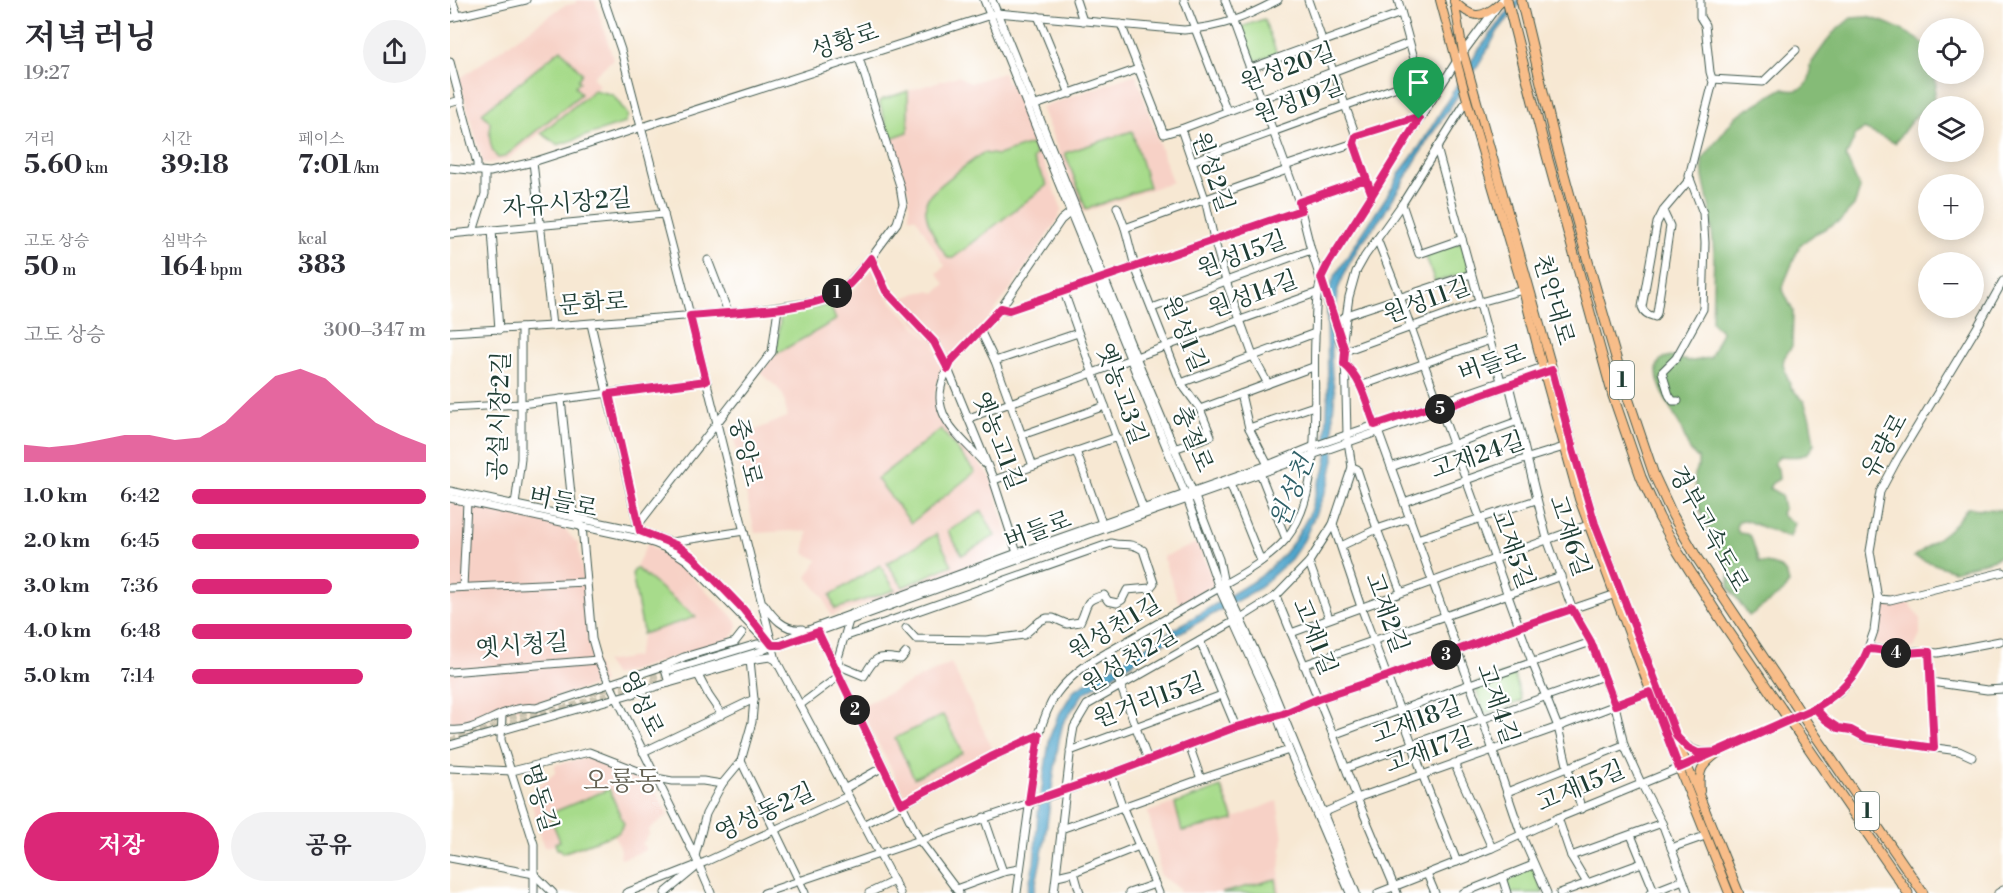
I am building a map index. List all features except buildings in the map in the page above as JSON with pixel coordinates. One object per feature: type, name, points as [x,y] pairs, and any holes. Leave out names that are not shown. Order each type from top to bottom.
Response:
[{"type":"highway","name":"경부고속도로","points":[[1521,0],[1588,265],[1626,392],[1654,475],[1673,516],[1697,558],[1923,893]]},
{"type":"highway","name":"경부고속도로","points":[[1502,1],[1516,35],[1613,396],[1641,477],[1659,518],[1723,623],[1908,893]]},
{"type":"main road","points":[[1440,0],[1461,60]]},
{"type":"main road","points":[[1454,0],[1461,60]]},
{"type":"main road","points":[[1454,0],[1467,13],[1476,15],[1487,14],[1502,1]]},
{"type":"main road","name":"천안대로","points":[[1461,60],[1473,86],[1548,369],[1564,447],[1588,525],[1650,692],[1683,767],[1701,800],[1739,893]]},
{"type":"main road","name":"천안대로","points":[[1461,60],[1466,97],[1595,524],[1677,737],[1683,767],[1705,836],[1729,893]]},
{"type":"main road","points":[[1677,737],[1688,748],[1698,753],[1719,752]]},
{"type":"main road","points":[[1701,800],[1699,777],[1702,766],[1719,752]]},
{"type":"street","points":[[452,0],[458,16]]},
{"type":"street","points":[[450,18],[526,0]]},
{"type":"street","name":"중앙로","points":[[604,0],[621,50],[664,214],[776,660],[900,893]]},
{"type":"street","name":"충절로","points":[[984,0],[993,14],[1033,106],[1073,210]]},
{"type":"street","name":"충절로","points":[[992,0],[993,14],[1190,495]]},
{"type":"street","points":[[1076,0],[1083,21]]},
{"type":"street","points":[[1184,0],[1227,111]]},
{"type":"street","points":[[1225,0],[1300,206],[1311,250],[1343,349]]},
{"type":"street","name":"성황로","points":[[450,168],[498,171],[533,162],[993,14],[1184,30],[1209,28],[1233,21],[1278,0]]},
{"type":"street","points":[[1308,0],[1346,105],[1372,195]]},
{"type":"street","points":[[1407,0],[1398,1],[1427,106]]},
{"type":"street","points":[[1663,211],[1670,226],[1658,313],[1655,317],[1648,315],[1642,307],[1657,223],[1663,211],[1690,179],[1712,79],[1705,25],[1700,17],[1700,0]]},
{"type":"street","name":"원성천1길","points":[[1017,893],[1019,869],[1032,801],[1039,735],[1043,720],[1056,693],[1072,676],[1222,588],[1261,561],[1286,539],[1306,501],[1314,465],[1313,367],[1316,293],[1328,264],[1427,106],[1502,1]]},
{"type":"street","points":[[1251,68],[1401,13]]},
{"type":"street","points":[[1038,16],[1070,94]]},
{"type":"street","name":"원성2길","points":[[1121,24],[1164,134],[1181,129],[1205,199],[1226,281],[1253,356],[1269,384]]},
{"type":"street","name":"원성20길","points":[[1181,129],[1408,43]]},
{"type":"street","points":[[1712,79],[1763,81],[1796,50]]},
{"type":"street","name":"문화로","points":[[450,332],[591,324],[778,308],[821,301],[839,292],[871,258],[897,223],[903,204],[900,186],[859,58]]},
{"type":"street","points":[[450,63],[481,171]]},
{"type":"street","points":[[1033,106],[1138,69]]},
{"type":"street","name":"원성19길","points":[[1192,161],[1419,80]]},
{"type":"street","name":"원성천2길","points":[[1054,893],[1061,829],[1062,792],[1074,727],[1087,705],[1120,683],[1200,641],[1235,618],[1276,596],[1309,562],[1333,524],[1352,466],[1346,439],[1343,349],[1349,297],[1356,272],[1402,204],[1466,97]]},
{"type":"street","points":[[450,103],[461,100]]},
{"type":"street","points":[[1125,228],[1417,117],[1419,119]]},
{"type":"street","points":[[1437,148],[1501,381]]},
{"type":"street","points":[[533,162],[552,326]]},
{"type":"street","name":"자유시장2길","points":[[473,232],[485,194],[481,171]]},
{"type":"street","points":[[1001,308],[1009,310],[1102,279],[1214,239],[1366,179]]},
{"type":"street","points":[[1678,401],[1673,400],[1669,395],[1662,372],[1676,358],[1704,309],[1703,213],[1690,179]]},
{"type":"street","points":[[1402,204],[1419,254],[1461,239]]},
{"type":"street","name":"원성1길","points":[[1117,207],[1135,267],[1181,383],[1200,409],[1211,436],[1174,449]]},
{"type":"street","name":"옛농고1길","points":[[1017,553],[994,480],[948,369],[952,360],[1001,308],[1061,220],[1073,210]]},
{"type":"street","name":"자유시장2길","points":[[450,234],[664,214]]},
{"type":"street","points":[[492,230],[500,330]]},
{"type":"street","name":"고재5길","points":[[1377,239],[1558,727],[1568,768],[1582,809]]},
{"type":"street","name":"원성15길","points":[[1152,308],[1311,250]]},
{"type":"street","points":[[871,258],[886,291],[934,342],[948,369],[939,389],[939,403],[942,412],[988,468]]},
{"type":"street","points":[[708,260],[728,312]]},
{"type":"street","points":[[1336,323],[1347,315],[1471,274]]},
{"type":"street","name":"유량로","points":[[1683,767],[1815,708],[1848,683],[1865,657],[1875,631],[1878,599],[1870,551],[1873,522],[1880,492],[2003,281]]},
{"type":"street","name":"원성11길","points":[[1343,349],[1480,302],[1523,290]]},
{"type":"street","name":"옛농고3길","points":[[1064,292],[1092,374],[1143,508]]},
{"type":"street","name":"원성14길","points":[[969,418],[1316,293]]},
{"type":"street","points":[[639,528],[772,352],[778,308]]},
{"type":"street","points":[[591,324],[639,528]]},
{"type":"street","name":"공설시장2길","points":[[515,506],[521,459],[521,328]]},
{"type":"street","points":[[980,330],[995,361],[1033,466]]},
{"type":"street","points":[[995,361],[1078,333]]},
{"type":"street","points":[[1181,383],[1315,333]]},
{"type":"street","points":[[1360,386],[1490,340]]},
{"type":"street","name":"충절로","points":[[1133,358],[1174,449],[1222,588],[1235,618]]},
{"type":"street","name":"고재4길","points":[[1344,364],[1352,370],[1377,428],[1458,650],[1521,834],[1547,893]]},
{"type":"street","points":[[1200,409],[1313,367]]},
{"type":"street","name":"버들로","points":[[814,630],[849,621],[1268,465],[1439,406],[1501,381],[1548,369]]},
{"type":"street","name":"버들로","points":[[1439,406],[1509,385],[1548,369]]},
{"type":"street","points":[[450,408],[521,404],[706,381]]},
{"type":"street","name":"고재6길","points":[[1509,385],[1547,539],[1572,609],[1591,642],[1615,705],[1624,745],[1662,823],[1688,893]]},
{"type":"street","points":[[1241,394],[1249,428],[1268,465]]},
{"type":"street","name":"영성로","points":[[561,399],[573,513],[580,523],[592,639],[598,660],[711,893]]},
{"type":"street","points":[[1022,435],[1105,406]]},
{"type":"street","points":[[1249,428],[1314,406]]},
{"type":"street","points":[[1391,467],[1518,421]]},
{"type":"street","points":[[994,480],[1117,437]]},
{"type":"street","name":"고재24길","points":[[1404,502],[1564,447]]},
{"type":"street","name":"버들로","points":[[450,498],[580,523],[639,528],[678,546],[693,557],[772,645],[1017,553],[1143,508],[1230,484],[1315,450]]},
{"type":"street","points":[[1076,451],[1102,523]]},
{"type":"street","points":[[1352,466],[1357,469],[1401,592]]},
{"type":"street","points":[[1260,473],[1286,539]]},
{"type":"street","points":[[1230,484],[1261,561]]},
{"type":"street","name":"버들로","points":[[450,491],[640,538],[675,552],[688,561],[742,613]]},
{"type":"street","points":[[1417,539],[1536,500]]},
{"type":"street","points":[[463,587],[467,502]]},
{"type":"street","points":[[1341,546],[1377,529],[1410,518]]},
{"type":"street","name":"고재2길","points":[[1333,524],[1422,774],[1457,862]]},
{"type":"street","points":[[1291,633],[1588,525]]},
{"type":"street","name":"버들로","points":[[669,542],[744,531]]},
{"type":"street","points":[[844,638],[1111,543],[1130,544],[1143,550],[1154,583],[1150,588],[1127,591],[1122,600],[1117,603],[1108,601],[1104,595],[1089,601],[1080,622],[1067,624],[1047,618],[1024,635],[986,640],[916,639],[906,628]]},
{"type":"street","points":[[1309,562],[1329,618]]},
{"type":"street","points":[[1878,599],[1890,600],[2003,572]]},
{"type":"street","points":[[1303,665],[1561,576]]},
{"type":"street","points":[[450,588],[587,582]]},
{"type":"street","points":[[764,893],[1062,792],[1236,727],[1280,715],[1318,699],[1613,595]]},
{"type":"street","name":"고재1길","points":[[1276,596],[1396,889]]},
{"type":"street","points":[[720,655],[737,645],[741,639],[743,627],[742,613],[753,614],[759,608],[761,599]]},
{"type":"street","points":[[761,599],[777,620],[787,627],[797,630],[814,630],[920,841],[957,891],[1003,872],[1019,869]]},
{"type":"street","points":[[1235,618],[1280,715],[1356,893]]},
{"type":"street","points":[[849,621],[838,658],[840,666],[864,676],[874,660],[879,657],[901,660],[906,653]]},
{"type":"street","points":[[669,674],[684,657],[735,642],[742,633]]},
{"type":"street","name":"원거리15길","points":[[1070,751],[1222,695],[1200,641]]},
{"type":"street","points":[[1868,649],[1898,653],[1954,651],[2000,641]]},
{"type":"street","points":[[1333,735],[1591,642]]},
{"type":"street","points":[[450,745],[633,694],[669,674],[720,655],[757,644],[772,645]]},
{"type":"street","points":[[669,674],[761,651],[772,645]]},
{"type":"street","points":[[1929,652],[1934,748]]},
{"type":"street","points":[[1108,654],[1148,760]]},
{"type":"street","points":[[450,730],[465,729],[524,706],[536,708],[628,677],[669,674],[698,675],[750,660],[770,657],[776,660]]},
{"type":"street","name":"옛시청길","points":[[450,672],[598,660]]},
{"type":"street","points":[[695,856],[706,814],[723,784],[741,761],[752,722],[754,699],[750,660]]},
{"type":"street","points":[[698,675],[722,715]]},
{"type":"street","points":[[800,705],[839,676]]},
{"type":"street","name":"고재18길","points":[[1346,768],[1603,676]]},
{"type":"street","points":[[628,677],[633,694]]},
{"type":"street","points":[[1931,682],[1986,690],[2003,689]]},
{"type":"street","name":"고재17길","points":[[1323,813],[1357,798],[1650,692]]},
{"type":"street","points":[[1222,695],[1236,727]]},
{"type":"street","points":[[643,752],[754,699]]},
{"type":"street","points":[[1815,708],[1826,720],[1838,728],[1851,730],[1866,738],[1959,751],[1972,757]]},
{"type":"street","name":"명동길","points":[[502,714],[501,740],[534,844],[534,893]]},
{"type":"street","points":[[1280,715],[1289,750],[1350,893]]},
{"type":"street","points":[[863,825],[991,757],[1039,735]]},
{"type":"street","points":[[1189,745],[1201,778]]},
{"type":"street","points":[[1507,792],[1624,745]]},
{"type":"street","points":[[1061,829],[1201,778],[1289,750]]},
{"type":"street","points":[[450,768],[512,771],[589,752],[656,778],[723,784]]},
{"type":"street","points":[[741,761],[805,893]]},
{"type":"street","points":[[1454,763],[1492,848]]},
{"type":"street","name":"영성동2길","points":[[698,865],[775,830],[846,792],[883,767]]},
{"type":"street","name":"고재15길","points":[[1378,893],[1396,889],[1558,818],[1683,767]]},
{"type":"street","points":[[1111,774],[1159,893]]},
{"type":"street","points":[[984,818],[1003,872]]},
{"type":"street","points":[[1558,818],[1571,856],[1587,883]]},
{"type":"street","points":[[1571,856],[1662,823]]},
{"type":"street","points":[[1631,835],[1652,892],[1683,880]]},
{"type":"street","points":[[1671,848],[1705,836]]},
{"type":"street","points":[[1057,876],[1074,872],[1139,846]]},
{"type":"street","points":[[450,858],[534,874],[554,893]]},
{"type":"street","points":[[1560,893],[1642,863]]},
{"type":"street","points":[[626,893],[698,865]]},
{"type":"street","points":[[665,893],[698,865]]},
{"type":"street","points":[[1466,892],[1533,865]]},
{"type":"street","points":[[1074,872],[1080,893]]},
{"type":"street","points":[[1427,874],[1435,893]]},
{"type":"street","points":[[1502,877],[1508,893]]},
{"type":"street","points":[[869,893],[894,881]]},
{"type":"street","points":[[1129,893],[1155,884]]},
{"type":"street","points":[[1998,893],[2003,890]]},
{"type":"shaded area","points":[[576,0],[595,0],[613,59],[593,77],[599,86],[507,160],[483,164],[459,79],[563,6],[576,3]]},
{"type":"shaded area","points":[[1003,73],[1007,82],[1012,85],[1062,209],[1055,224],[1005,297],[985,323],[947,360],[897,301],[916,293],[928,291],[936,293],[945,284],[937,273],[945,266],[916,218],[909,217],[909,195],[891,138],[908,132],[908,91],[958,76],[970,83]]},
{"type":"shaded area","points":[[1136,74],[1172,182],[1086,212],[1082,211],[1041,107]]},
{"type":"shaded area","points":[[874,268],[888,298],[933,344],[945,370],[937,382],[935,397],[937,410],[991,477],[1011,545],[997,554],[933,582],[831,616],[824,598],[807,577],[818,560],[804,553],[808,532],[755,533],[734,439],[787,417],[784,397],[777,387],[760,373],[776,354],[836,320],[830,305],[842,301]]},
{"type":"shaded area","points":[[450,500],[561,525],[578,544],[584,579],[588,640],[603,683],[450,729]]},
{"type":"shaded area","points":[[649,541],[652,547],[674,560],[728,612],[737,622],[736,632],[729,639],[717,644],[614,676],[605,662],[636,657],[644,631],[632,574]]},
{"type":"shaded area","points":[[1197,543],[1215,583],[1181,609],[1163,557]]},
{"type":"shaded area","points":[[1906,599],[1920,618],[1920,635],[1914,648],[1898,650],[1875,643],[1886,603]]},
{"type":"shaded area","points":[[951,663],[994,752],[906,797],[859,707]]},
{"type":"shaded area","points":[[591,756],[649,778],[668,815],[648,830],[649,834],[642,844],[646,850],[622,859],[621,850],[614,835],[566,853],[562,853],[556,845],[544,847],[532,805],[542,800],[537,788],[555,773],[555,765]]},
{"type":"shaded area","points":[[1223,787],[1235,818],[1277,801],[1283,838],[1279,879],[1281,893],[1179,893],[1179,888],[1160,875],[1148,812]]},
{"type":"green space","points":[[1867,17],[1883,22],[1918,40],[1918,84],[1936,84],[1934,96],[1918,96],[1918,114],[1895,143],[1864,129],[1856,134],[1846,157],[1860,189],[1854,206],[1840,221],[1800,245],[1782,288],[1793,311],[1792,346],[1784,358],[1783,365],[1791,388],[1804,401],[1814,444],[1804,455],[1780,456],[1774,463],[1778,469],[1779,479],[1769,488],[1781,495],[1784,508],[1781,513],[1783,517],[1795,523],[1790,537],[1745,520],[1739,521],[1736,527],[1739,533],[1751,537],[1759,562],[1778,566],[1785,572],[1789,583],[1783,592],[1749,616],[1729,587],[1729,567],[1719,554],[1699,507],[1694,476],[1698,467],[1698,458],[1688,446],[1681,427],[1661,389],[1657,371],[1659,363],[1667,357],[1689,361],[1710,358],[1722,332],[1712,322],[1714,253],[1702,160],[1736,116],[1783,88],[1796,90],[1803,87],[1809,80],[1810,65],[1832,34],[1851,18]]},
{"type":"green space","points":[[1264,19],[1277,54],[1253,62],[1241,27]]},
{"type":"green space","points":[[561,49],[582,73],[578,80],[580,82],[575,86],[581,94],[504,157],[498,158],[491,146],[490,122],[482,113]]},
{"type":"green space","points":[[594,90],[613,95],[628,115],[625,123],[558,145],[541,133]]},
{"type":"green space","points":[[908,91],[908,132],[891,138],[879,102]]},
{"type":"green space","points":[[1132,131],[1149,187],[1086,209],[1065,153]]},
{"type":"green space","points":[[1031,144],[1036,155],[1033,159],[1047,185],[953,258],[948,258],[939,245],[928,220],[926,204],[928,198],[983,153],[998,155]]},
{"type":"green space","points":[[1462,242],[1470,271],[1435,282],[1425,254]]},
{"type":"green space","points":[[830,305],[836,320],[776,354],[781,313]]},
{"type":"green space","points":[[941,429],[975,472],[911,523],[877,479]]},
{"type":"green space","points":[[1967,508],[2003,510],[2003,555],[1954,571],[1914,557],[1952,527]]},
{"type":"green space","points":[[982,511],[995,536],[962,555],[948,531]]},
{"type":"green space","points":[[936,534],[952,565],[903,587],[887,563]]},
{"type":"green space","points":[[880,565],[895,590],[835,609],[830,595]]},
{"type":"green space","points":[[636,568],[696,617],[642,634],[632,574]]},
{"type":"green space","points":[[1513,671],[1522,701],[1485,714],[1475,687],[1476,683]]},
{"type":"green space","points":[[943,715],[963,753],[914,778],[895,738]]},
{"type":"green space","points":[[1221,787],[1234,820],[1182,831],[1175,804]]},
{"type":"green space","points":[[609,789],[624,824],[618,833],[562,853],[560,849],[557,849],[555,843],[560,841],[549,814]]},
{"type":"green space","points":[[1531,868],[1535,870],[1543,893],[1509,893],[1506,878]]},
{"type":"green space","points":[[1276,879],[1278,893],[1222,893]]},
{"type":"water","points":[[1517,0],[1523,0],[1498,31],[1383,215],[1359,246],[1338,289],[1331,352],[1335,393],[1334,459],[1329,483],[1304,540],[1291,559],[1258,589],[1183,631],[1083,694],[1063,723],[1034,893],[1027,893],[1034,863],[1038,813],[1050,736],[1058,716],[1074,690],[1260,577],[1294,541],[1309,515],[1327,457],[1327,310],[1334,277],[1401,171],[1420,146],[1477,52]]},
{"type":"tunnel","points":[[590,693],[669,671]]},
{"type":"tunnel","points":[[450,741],[673,677]]},
{"type":"tunnel","points":[[489,722],[536,709]]},
{"type":"district","name":"오룡동","points":[[622,782]]},
{"type":"route","points":[[1419,119],[1372,195],[1366,179],[1299,202],[1301,210],[1104,279],[1009,310],[1001,308],[952,360],[948,369],[934,342],[886,291],[871,258],[839,292],[821,301],[778,308],[690,316],[706,381],[609,394],[640,531],[678,546],[693,557],[743,609],[772,645],[781,645],[818,632],[901,804],[1039,735],[1029,802],[1236,727],[1283,714],[1318,699],[1572,609],[1591,642],[1615,705],[1650,692],[1679,768],[1719,752],[1815,708],[1826,720],[1838,728],[1851,730],[1866,738],[1934,748],[1929,652],[1898,653],[1877,649],[1868,649],[1848,683],[1829,700],[1815,708],[1814,709],[1719,752],[1698,753],[1688,748],[1677,737],[1595,524],[1552,370],[1440,409],[1438,404],[1375,425],[1352,370],[1344,364],[1345,351],[1321,278],[1372,195],[1354,143],[1356,136],[1417,117],[1419,119]]},
{"type":"water label","name":"원성천","points":[[1292,492]]}]
